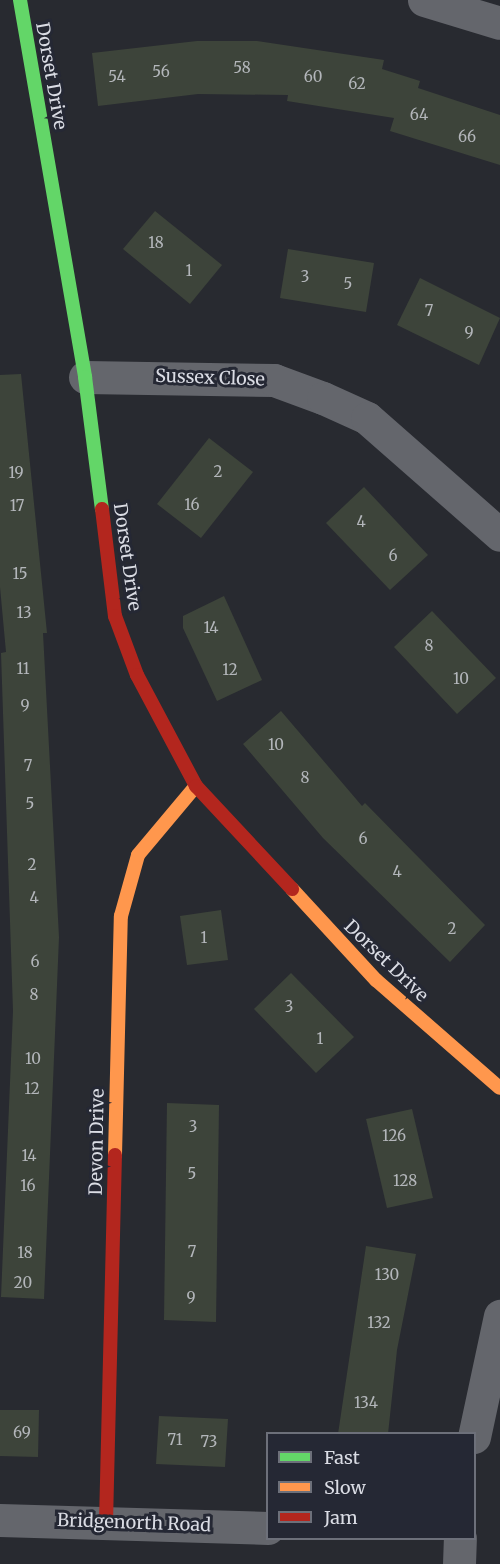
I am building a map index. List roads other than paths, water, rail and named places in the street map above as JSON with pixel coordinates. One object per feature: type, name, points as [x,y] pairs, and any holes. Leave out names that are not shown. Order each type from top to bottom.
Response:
[{"type":"street","points":[[0,4],[12,0]]},
{"type":"street","name":"Dorset Drive","points":[[20,0],[86,376],[115,616],[162,729],[196,786],[376,980],[500,1088]]},
{"type":"street","points":[[424,0],[500,23]]},
{"type":"street","name":"Sussex Close","points":[[86,376],[273,380],[323,398],[367,418],[500,535]]},
{"type":"street","name":"Devon Drive","points":[[106,1522],[121,916],[138,855],[196,786]]},
{"type":"street","points":[[476,1433],[490,1405],[500,1316]]},
{"type":"street","name":"Bridgenorth Road","points":[[0,1520],[266,1528]]},
{"type":"street","points":[[459,1564],[460,1540]]}]
